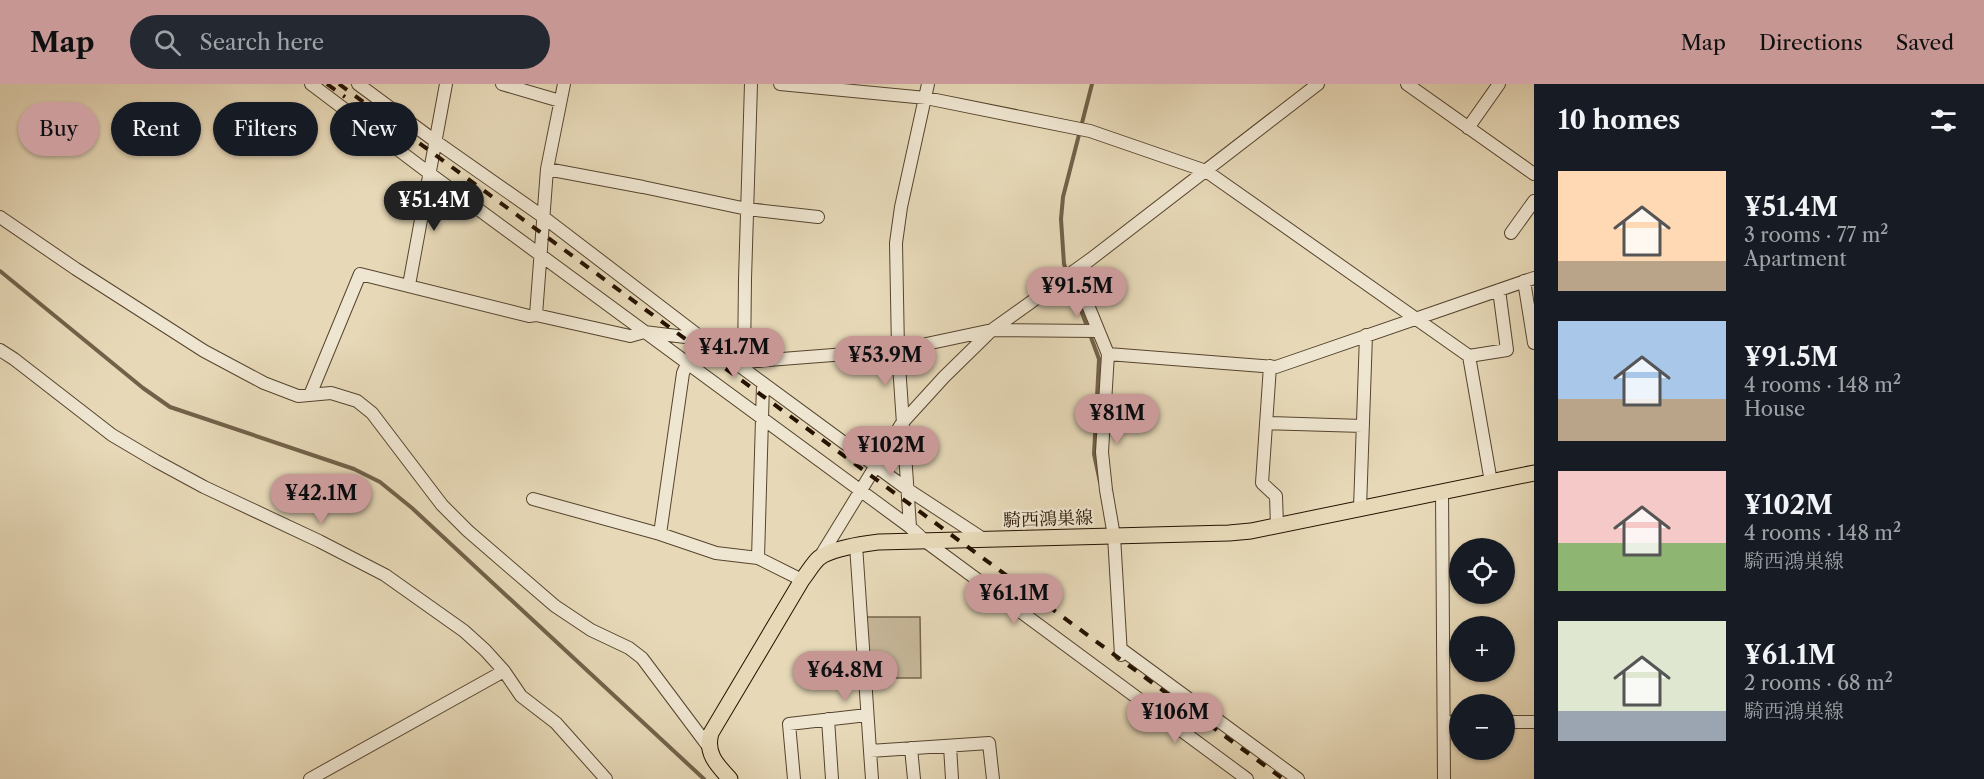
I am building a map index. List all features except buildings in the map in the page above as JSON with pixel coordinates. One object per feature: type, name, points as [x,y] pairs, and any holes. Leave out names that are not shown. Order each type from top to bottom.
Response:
[{"type":"main road","name":"騎西鴻巣線","points":[[820,557],[856,545],[879,542],[1229,533],[1277,526],[1534,473]]},
{"type":"main road","points":[[730,779],[716,764],[708,746],[711,733],[802,580],[820,557]]},
{"type":"street","points":[[311,84],[1247,779]]},
{"type":"street","points":[[358,84],[542,216],[703,339],[743,364],[764,384],[907,489],[985,540]]},
{"type":"street","points":[[409,285],[446,84]]},
{"type":"street","points":[[502,84],[560,101]]},
{"type":"street","points":[[536,315],[547,169],[564,84]]},
{"type":"street","points":[[743,364],[751,84]]},
{"type":"street","points":[[780,84],[926,98],[1090,130],[1206,171],[1469,356],[1507,350],[1499,290]]},
{"type":"street","points":[[910,527],[898,350],[896,243],[901,207],[928,84]]},
{"type":"street","points":[[820,557],[902,423],[944,377],[992,330],[1074,271],[1318,84]]},
{"type":"street","points":[[1407,84],[1534,174]]},
{"type":"street","points":[[1468,128],[1499,84]]},
{"type":"street","points":[[547,169],[747,209],[818,217]]},
{"type":"street","points":[[1511,233],[1534,201]]},
{"type":"street","points":[[0,217],[204,351],[264,383],[298,396],[331,393],[357,401],[372,413],[442,506],[468,531],[555,606],[591,630],[629,648],[642,658],[708,746]]},
{"type":"street","points":[[1074,271],[1108,354],[1102,452],[1121,652],[1298,779]]},
{"type":"street","points":[[310,395],[360,274],[529,316],[536,315],[630,336],[644,332],[703,339]]},
{"type":"street","points":[[1108,354],[1275,367],[1529,279],[1534,344]]},
{"type":"street","points":[[743,364],[898,350],[992,330],[1098,331]]},
{"type":"street","points":[[1360,508],[1366,335]]},
{"type":"street","points":[[0,350],[14,358],[112,435],[156,461],[204,487],[385,575],[464,631],[485,650],[504,671],[521,696],[556,723],[606,779]]},
{"type":"street","points":[[1469,356],[1491,482]]},
{"type":"street","points":[[660,534],[683,373],[688,363]]},
{"type":"street","points":[[1270,366],[1262,483],[1276,496],[1277,526]]},
{"type":"street","points":[[758,558],[764,384]]},
{"type":"street","points":[[1266,423],[1363,426]]},
{"type":"street","points":[[1442,491],[1444,779]]},
{"type":"street","points":[[533,498],[660,534],[716,553],[758,558],[802,580]]},
{"type":"street","points":[[856,545],[873,779]]},
{"type":"street","points":[[310,779],[504,671]]},
{"type":"street","points":[[794,779],[789,724],[867,715]]},
{"type":"street","points":[[828,719],[832,779]]},
{"type":"street","points":[[1515,722],[1534,722]]},
{"type":"street","points":[[1444,723],[1449,723]]},
{"type":"street","points":[[870,751],[989,743],[993,779]]},
{"type":"street","points":[[950,746],[952,779]]},
{"type":"street","points":[[911,748],[914,779]]},
{"type":"shaded area","points":[[865,617],[920,617],[921,678],[870,678]]},
{"type":"waterway","points":[[1092,84],[1063,197],[1061,219],[1064,264],[1099,359],[1094,454],[1100,482]]},
{"type":"waterway","points":[[0,271],[143,388],[170,407],[354,469],[380,482],[412,508],[704,779]]},
{"type":"railway","points":[[327,84],[345,97]]},
{"type":"railway","points":[[339,84],[1283,779]]}]
